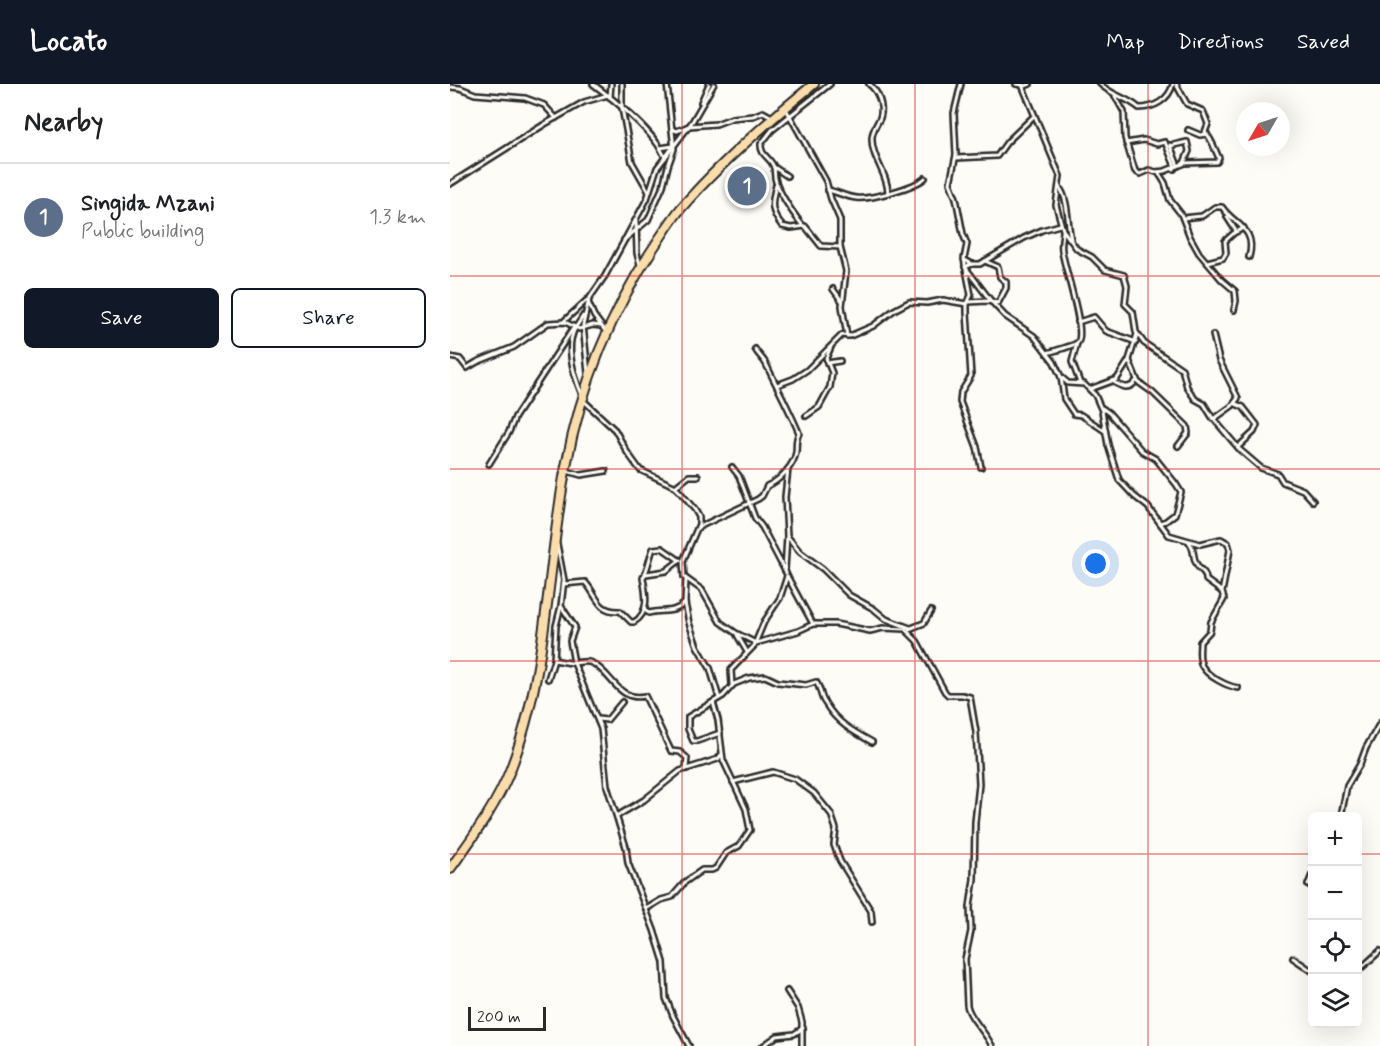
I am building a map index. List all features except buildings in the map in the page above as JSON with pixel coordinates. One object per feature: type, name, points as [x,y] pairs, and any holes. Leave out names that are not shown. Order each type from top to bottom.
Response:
[{"type":"highway","points":[[450,869],[493,805],[510,770],[522,736],[536,677],[565,471],[582,398],[607,334],[641,268],[681,208],[735,151],[814,84]]},
{"type":"street","points":[[593,84],[622,108],[660,148],[665,158]]},
{"type":"street","points":[[609,96],[611,84]]},
{"type":"street","points":[[622,84],[622,108],[632,162],[649,192]]},
{"type":"street","points":[[623,242],[648,220],[663,186],[673,146],[667,84]]},
{"type":"street","points":[[563,322],[588,300],[605,276],[639,215],[657,168],[689,126],[709,84]]},
{"type":"street","points":[[699,107],[714,84]]},
{"type":"street","points":[[787,176],[774,167],[761,151],[760,144],[772,130],[830,84]]},
{"type":"street","points":[[869,84],[877,92],[879,98],[881,115],[872,140],[888,193]]},
{"type":"street","points":[[961,84],[954,114],[956,158],[950,185],[956,198],[967,244],[964,260],[971,290],[968,303],[968,359],[971,376],[961,392],[960,402],[977,447],[981,467]]},
{"type":"street","points":[[1016,84],[1025,86],[1030,84]]},
{"type":"street","points":[[1100,84],[1115,96],[1133,102],[1138,108],[1152,107],[1170,93],[1174,84]]},
{"type":"street","points":[[1115,96],[1124,112],[1126,143],[1135,171],[1140,174],[1150,170],[1158,172],[1174,169],[1184,163],[1210,163],[1219,160],[1212,147],[1211,137],[1205,130],[1208,124],[1203,111],[1188,105],[1174,84]]},
{"type":"street","points":[[1021,85],[1059,171],[1056,205],[1060,225],[1080,252],[1092,256],[1105,270],[1124,275],[1127,286],[1125,304],[1133,312],[1137,333],[1129,360],[1120,376],[1090,389]]},
{"type":"street","points":[[450,87],[475,94],[525,98],[544,105],[556,118]]},
{"type":"street","points":[[450,184],[584,102],[609,96]]},
{"type":"street","points":[[785,107],[826,181],[840,220],[840,247],[846,271],[842,302],[847,336]]},
{"type":"street","points":[[672,129],[677,131],[689,126],[716,124],[732,118],[753,116],[764,112],[773,118]]},
{"type":"street","points":[[956,158],[997,156],[1007,142],[1034,116]]},
{"type":"street","points":[[1188,130],[1200,135],[1208,134]]},
{"type":"street","points":[[1126,143],[1144,140],[1157,144],[1166,142]]},
{"type":"street","points":[[1166,142],[1178,166]]},
{"type":"street","points":[[1166,142],[1174,169]]},
{"type":"street","points":[[1170,146],[1187,142],[1189,151],[1184,163]]},
{"type":"street","points":[[660,148],[673,146]]},
{"type":"street","points":[[774,167],[776,183],[772,197],[772,210],[782,226],[791,228],[803,226]]},
{"type":"street","points":[[1158,172],[1165,183],[1170,200],[1183,218],[1193,244],[1222,280],[1235,291],[1234,310]]},
{"type":"street","points":[[828,190],[858,199],[918,184],[925,178]]},
{"type":"street","points":[[776,183],[788,208],[821,246],[840,247]]},
{"type":"street","points":[[1059,187],[1064,195],[1067,223],[1073,243]]},
{"type":"street","points":[[1183,218],[1204,215],[1219,207],[1223,208],[1236,232]]},
{"type":"street","points":[[639,215],[645,222]]},
{"type":"street","points":[[1226,215],[1236,220],[1244,228],[1250,239],[1249,257]]},
{"type":"street","points":[[636,219],[638,258],[641,268]]},
{"type":"street","points":[[964,260],[979,265],[1040,231],[1060,225]]},
{"type":"street","points":[[1207,262],[1223,258],[1226,253],[1224,242],[1244,228]]},
{"type":"street","points":[[1063,230],[1062,254],[1074,294],[1079,331],[1072,362],[1080,383]]},
{"type":"street","points":[[842,335],[852,335],[873,326],[909,302],[925,303],[943,300],[968,303],[999,302],[1006,284],[1000,277],[998,267],[985,261]]},
{"type":"street","points":[[965,267],[972,264]]},
{"type":"street","points":[[965,267],[1003,314],[1032,335],[1047,353],[1061,377],[1068,383],[1080,383],[1090,389],[1100,405],[1120,482],[1147,506],[1170,535],[1200,544],[1221,539],[1228,543],[1230,550],[1222,591],[1224,600],[1211,622],[1210,631],[1200,642],[1200,661],[1209,674],[1227,685],[1239,688]]},
{"type":"street","points":[[833,289],[842,302]]},
{"type":"street","points":[[588,300],[584,328],[589,381]]},
{"type":"street","points":[[588,300],[594,316],[607,334]]},
{"type":"street","points":[[489,464],[509,432],[515,417],[585,313]]},
{"type":"street","points":[[1078,322],[1094,317],[1106,331],[1144,343],[1182,369],[1189,389],[1196,399],[1205,406],[1238,447],[1258,466],[1278,474],[1283,482],[1303,490],[1313,501]]},
{"type":"street","points":[[450,357],[459,359],[468,368],[514,347],[548,322],[563,322],[584,328],[593,325],[601,326]]},
{"type":"street","points":[[575,327],[572,336],[572,355],[582,398],[612,426],[640,470],[675,487],[699,518],[699,526],[683,563],[686,579],[685,603],[692,633],[697,646],[708,662],[719,698]]},
{"type":"street","points":[[777,385],[807,370],[846,329]]},
{"type":"street","points":[[1137,333],[1144,343]]},
{"type":"street","points":[[1213,335],[1220,360],[1238,396],[1235,404],[1214,419]]},
{"type":"street","points":[[806,416],[819,407],[829,390],[832,376],[826,357],[833,343]]},
{"type":"street","points":[[1047,353],[1077,343]]},
{"type":"street","points":[[699,526],[750,504],[762,496],[767,486],[776,482],[796,454],[795,443],[799,433],[766,363],[755,349]]},
{"type":"street","points":[[1129,360],[1137,380],[1181,418],[1187,426],[1188,433],[1178,446]]},
{"type":"street","points":[[827,363],[840,361]]},
{"type":"street","points":[[1061,377],[1064,399],[1074,414],[1082,415],[1105,431]]},
{"type":"street","points":[[1112,381],[1127,388],[1137,380]]},
{"type":"street","points":[[1235,404],[1243,407],[1257,427],[1238,447]]},
{"type":"street","points":[[1100,405],[1110,413],[1142,451],[1156,459],[1180,490],[1175,514],[1160,523]]},
{"type":"street","points":[[732,467],[736,470],[755,518],[762,527],[813,624]]},
{"type":"street","points":[[732,685],[731,670],[756,643],[764,621],[780,598],[786,575],[785,496],[788,467]]},
{"type":"street","points":[[565,471],[581,475],[606,471]]},
{"type":"street","points":[[675,487],[689,476],[698,476]]},
{"type":"street","points":[[745,506],[748,498]]},
{"type":"street","points":[[787,536],[800,552],[823,569],[849,595],[874,609],[886,619],[909,629],[945,692],[951,696],[968,696],[971,699],[976,732],[979,784],[970,907],[971,931],[965,959],[967,1005],[968,1012],[986,1033],[992,1046]]},
{"type":"street","points":[[548,679],[554,660],[556,626],[564,584],[562,562],[555,540]]},
{"type":"street","points":[[1188,541],[1194,551],[1196,563],[1206,573],[1206,580],[1222,591]]},
{"type":"street","points":[[564,584],[585,582],[602,607],[620,611],[631,622],[639,619],[644,610],[647,595],[643,579],[652,551],[655,548],[662,548],[683,563]]},
{"type":"street","points":[[644,575],[666,571],[685,557]]},
{"type":"street","points":[[686,579],[702,590],[720,622],[756,643],[798,631],[813,624],[836,624],[870,632],[884,628],[909,629],[924,623],[931,611]]},
{"type":"street","points":[[680,608],[685,603]]},
{"type":"street","points":[[561,606],[575,626],[570,641],[574,663],[581,684],[598,718],[603,739],[607,786],[630,870],[664,962],[666,998],[689,1046]]},
{"type":"street","points":[[644,610],[649,613],[656,611],[662,613],[680,608],[687,609]]},
{"type":"street","points":[[736,633],[747,652]]},
{"type":"street","points":[[554,660],[590,663],[603,671],[623,693],[638,698],[645,696],[671,751],[680,752],[687,758],[686,769]]},
{"type":"street","points":[[720,733],[695,741],[691,737],[687,723],[689,716],[719,698],[732,685],[749,678],[763,676],[788,684],[806,686],[816,682],[830,713],[846,728],[872,742]]},
{"type":"street","points":[[598,718],[607,720],[622,702]]},
{"type":"street","points":[[646,910],[661,900],[672,897],[685,882],[702,870],[716,868],[726,853],[738,846],[750,831],[748,814],[723,760],[713,702]]},
{"type":"street","points":[[1342,812],[1348,783],[1380,723]]},
{"type":"street","points":[[617,816],[644,800],[676,774],[718,759],[722,754]]},
{"type":"street","points":[[733,782],[773,772],[795,779],[814,793],[831,814],[836,829],[834,844],[840,861],[872,911],[872,922]]},
{"type":"street","points":[[1362,967],[1380,951]]},
{"type":"street","points":[[1293,958],[1308,968]]},
{"type":"street","points":[[787,991],[799,1010],[803,1028],[802,1046]]},
{"type":"street","points":[[763,1046],[777,1036],[794,1034],[803,1028]]},
{"type":"place","name":"Singida Mzani","points":[[747,186]]}]
